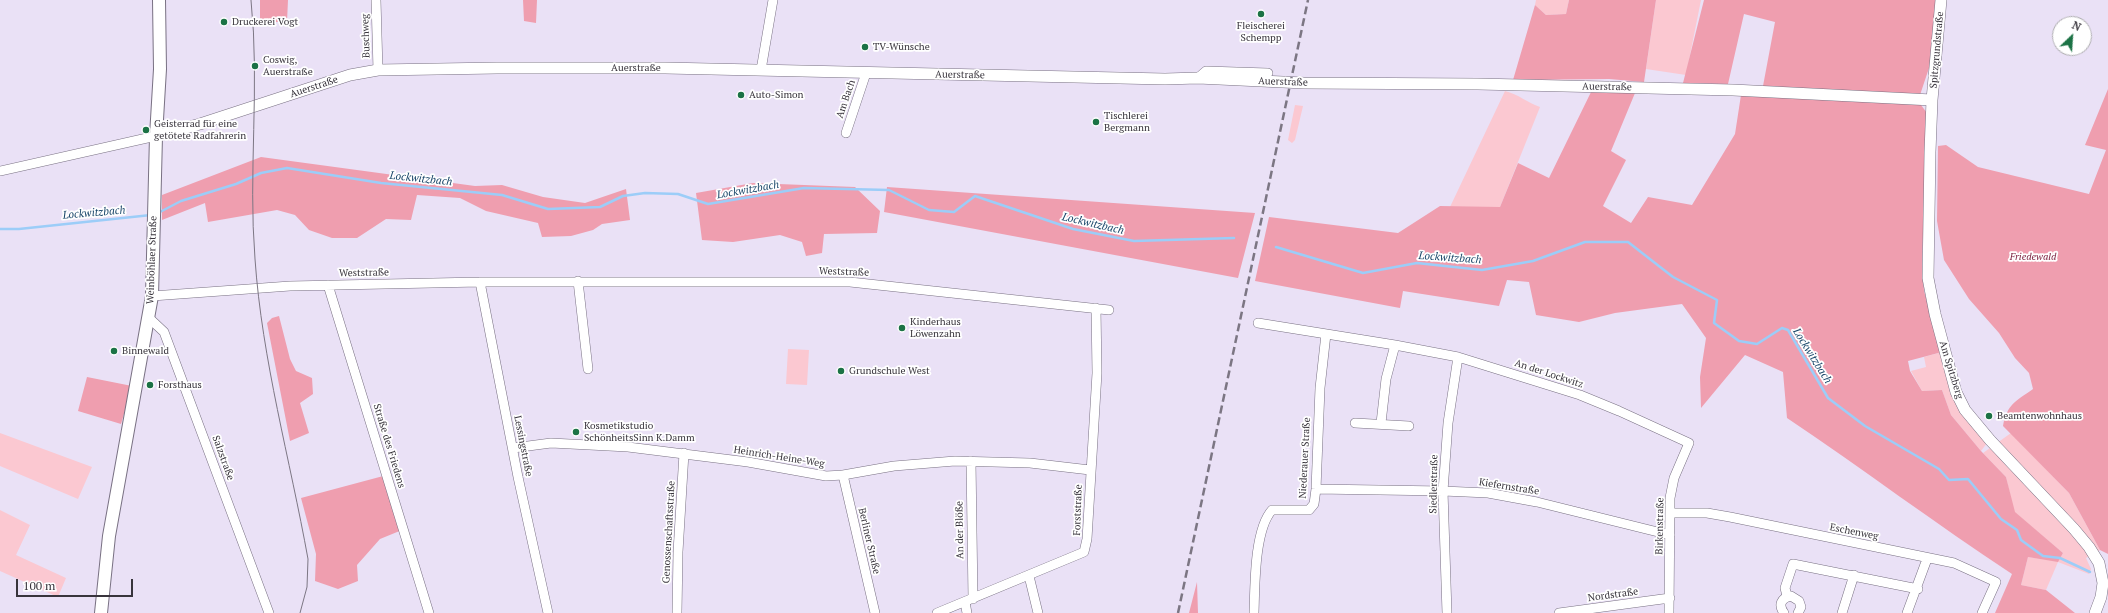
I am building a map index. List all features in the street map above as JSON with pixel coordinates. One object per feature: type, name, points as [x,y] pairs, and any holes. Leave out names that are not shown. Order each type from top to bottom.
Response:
[{"type":"main road","name":"Weinböhlaer Straße","points":[[101,613],[109,536],[152,296],[156,136],[160,69],[159,0]]},
{"type":"street","name":"Buschweg","points":[[376,0],[378,70]]},
{"type":"street","points":[[761,70],[773,0]]},
{"type":"street","name":"Spitzgrundstraße","points":[[1932,100],[1941,0]]},
{"type":"street","name":"Auerstraße","points":[[0,171],[156,136],[200,124],[350,75],[378,70],[562,68],[761,70],[1165,79],[1198,78],[1304,83],[1472,84],[1732,90],[1932,100]]},
{"type":"street","points":[[1198,78],[1206,71],[1268,73]]},
{"type":"street","name":"Am Bach","points":[[846,133],[866,73]]},
{"type":"street","name":"Am Spitzberg","points":[[1932,100],[1928,278],[1935,314],[1956,392],[1965,410],[1990,440],[2089,546],[2099,563],[2103,583],[2101,597],[2095,613]]},
{"type":"street","points":[[578,281],[588,369]]},
{"type":"street","name":"Weststraße","points":[[152,296],[290,286],[328,285],[578,281],[850,282],[1109,310]]},
{"type":"street","name":"Lessingstraße","points":[[480,282],[512,448],[548,613]]},
{"type":"street","name":"Straße des Friedens","points":[[328,285],[429,613]]},
{"type":"street","name":"Forststraße","points":[[937,613],[1084,552],[1087,539],[1096,373],[1096,308]]},
{"type":"street","name":"Salzstraße","points":[[148,317],[164,332],[269,613]]},
{"type":"street","name":"An der Lockwitz","points":[[1258,323],[1395,345],[1458,357],[1580,395],[1689,443]]},
{"type":"street","name":"Niederauer Straße","points":[[1254,613],[1257,557],[1265,518],[1272,510],[1309,510],[1314,504],[1316,490],[1320,388],[1326,334]]},
{"type":"street","points":[[1381,423],[1386,379],[1395,345]]},
{"type":"street","name":"Siedlerstraße","points":[[1448,613],[1443,491],[1448,423],[1458,357]]},
{"type":"street","points":[[1355,423],[1381,423],[1409,426]]},
{"type":"street","name":"Heinrich-Heine-Weg","points":[[512,448],[542,444],[572,443],[684,453],[826,476],[843,475],[894,466],[971,461],[1030,463],[1090,470]]},
{"type":"street","name":"Birkenstraße","points":[[1669,613],[1670,498],[1674,478],[1689,443]]},
{"type":"street","name":"Genossenschaftsstraße","points":[[677,613],[678,552],[684,453]]},
{"type":"street","name":"An der Blöße","points":[[967,613],[969,601],[971,461]]},
{"type":"street","name":"Berliner Straße","points":[[843,475],[875,613]]},
{"type":"street","name":"Kiefernstraße","points":[[1316,490],[1443,491],[1488,493],[1530,501],[1670,535]]},
{"type":"street","name":"Eschenweg","points":[[1671,513],[1707,513],[1730,516],[1927,559],[1954,563],[1996,582],[1982,613]]},
{"type":"street","points":[[1907,613],[1918,589],[1927,559]]},
{"type":"street","points":[[1788,596],[1785,588],[1793,564],[1918,589]]},
{"type":"street","points":[[1842,613],[1854,575]]},
{"type":"street","points":[[1029,576],[1038,613]]},
{"type":"street","points":[[1784,613],[1781,609],[1781,603],[1788,596],[1794,596],[1800,601],[1801,607],[1798,613]]},
{"type":"street","name":"Nordstraße","points":[[1559,613],[1670,598]]},
{"type":"shaded area","points":[[1536,0],[1569,0],[1566,14],[1546,15],[1535,5]]},
{"type":"shaded area","points":[[1656,0],[1701,0],[1686,75],[1646,69]]},
{"type":"shaded area","points":[[1505,91],[1540,107],[1500,207],[1450,207]]},
{"type":"shaded area","points":[[1295,105],[1303,106],[1295,140],[1292,143],[1288,140]]},
{"type":"shaded area","points":[[788,349],[809,350],[807,385],[786,384]]},
{"type":"shaded area","points":[[1942,352],[1987,443],[1981,451],[1951,415],[1942,390],[1922,391],[1911,371],[1926,367],[1924,357]]},
{"type":"shaded area","points":[[0,433],[92,467],[78,499],[0,466]]},
{"type":"shaded area","points":[[2011,433],[2069,493],[2100,550],[2086,558],[2091,569],[2089,574],[2058,562],[2046,590],[2021,585],[2028,557],[2058,561],[2063,553],[2014,512],[2006,477],[1983,453]]},
{"type":"shaded area","points":[[0,510],[30,525],[16,555],[66,578],[58,597],[0,571]]},
{"type":"green space","points":[[260,0],[288,0],[287,22],[260,22]]},
{"type":"green space","points":[[523,0],[537,0],[536,23],[524,21]]},
{"type":"green space","points":[[1569,0],[1656,0],[1644,82],[1609,79],[1513,80],[1535,5],[1546,15],[1566,14]]},
{"type":"green space","points":[[1704,0],[1938,0],[1930,65],[1920,95],[1763,86],[1775,22],[1744,14],[1728,84],[1683,83]]},
{"type":"green space","name":"Friedewald","points":[[2108,89],[2108,554],[2100,550],[2069,493],[2003,426],[2007,413],[2013,404],[2033,389],[2029,373],[2015,358],[1999,333],[1969,299],[1944,260],[1937,221],[1938,146],[1946,145],[1978,167],[2089,194],[2106,150],[2085,145]]},
{"type":"green space","points":[[1592,90],[1635,93],[1611,151],[1626,160],[1603,206],[1631,223],[1648,197],[1692,205],[1735,134],[1741,95],[1857,99],[1921,105],[1927,113],[1922,264],[1924,291],[1942,352],[1908,361],[1910,371],[1922,391],[1942,390],[1951,415],[1981,451],[2006,477],[2015,512],[2063,553],[2058,562],[2028,557],[2021,585],[2046,590],[2075,613],[1995,613],[2012,574],[1955,536],[1787,418],[1783,372],[1745,355],[1701,408],[1700,377],[1706,338],[1682,304],[1615,313],[1579,322],[1536,315],[1529,282],[1507,280],[1499,306],[1403,291],[1400,308],[1255,281],[1269,217],[1398,233],[1440,206],[1500,207],[1518,163],[1549,178]]},
{"type":"green space","points":[[261,157],[475,186],[502,185],[543,197],[585,203],[626,189],[630,220],[602,224],[593,230],[571,236],[542,237],[538,223],[486,211],[460,198],[417,195],[411,220],[386,219],[357,238],[332,238],[309,230],[295,215],[277,210],[208,222],[205,203],[162,220],[162,195]]},
{"type":"green space","points":[[753,183],[855,187],[880,211],[877,233],[824,234],[822,253],[806,256],[802,242],[780,235],[733,242],[702,240],[696,193]]},
{"type":"green space","points":[[887,187],[1255,213],[1238,278],[884,212]]},
{"type":"green space","points":[[279,316],[290,359],[296,371],[312,378],[313,394],[300,403],[309,433],[290,441],[267,323],[272,318]]},
{"type":"green space","points":[[87,377],[132,386],[121,424],[78,411]]},
{"type":"green space","points":[[387,475],[402,530],[380,539],[357,565],[358,581],[338,589],[315,581],[316,554],[301,498]]},
{"type":"green space","points":[[1197,582],[1198,613],[1189,613]]},
{"type":"waterway","name":"Lockwitzbach","points":[[158,213],[181,201],[236,184],[261,173],[287,168],[381,183],[502,195],[548,209],[600,207],[623,196],[645,193],[678,194],[708,204],[804,188],[889,190],[929,210],[954,212],[975,196],[1073,229],[1134,241],[1234,238]]},
{"type":"waterway","name":"Lockwitzbach","points":[[0,229],[19,229],[151,215]]},
{"type":"waterway","name":"Lockwitzbach","points":[[1276,247],[1363,273],[1417,263],[1482,270],[1533,261],[1585,242],[1628,242],[1673,277],[1717,300],[1714,323],[1739,341],[1757,344],[1782,328],[1788,330],[1828,398],[1865,426],[1939,469],[1949,480],[1968,479],[2001,519],[2017,530],[2021,540],[2043,556],[2060,558],[2090,572]]},
{"type":"tram line","points":[[251,0],[254,65],[253,227],[255,259],[270,372],[308,559],[307,587],[300,613]]},
{"type":"railway","points":[[1178,613],[1308,0]]},
{"type":"place","name":"Fleischerei Schempp","points":[[1261,14]]},
{"type":"place","name":"Druckerei Vogt","points":[[224,22]]},
{"type":"place","name":"TV-Wünsche","points":[[865,47]]},
{"type":"place","name":"Coswig, Auerstraße","points":[[255,66]]},
{"type":"place","name":"Auto-Simon","points":[[741,95]]},
{"type":"place","name":"Tischlerei Bergmann","points":[[1096,122]]},
{"type":"place","name":"Geisterrad für eine getötete Radfahrerin","points":[[146,130]]},
{"type":"place","name":"Kinderhaus Löwenzahn","points":[[902,328]]},
{"type":"place","name":"Binnewald","points":[[114,351]]},
{"type":"place","name":"Grundschule West","points":[[841,371]]},
{"type":"place","name":"Forsthaus","points":[[150,385]]},
{"type":"place","name":"Beamtenwohnhaus","points":[[1989,416]]},
{"type":"place","name":"Kosmetikstudio SchönheitsSinn K.Damm","points":[[576,432]]}]
